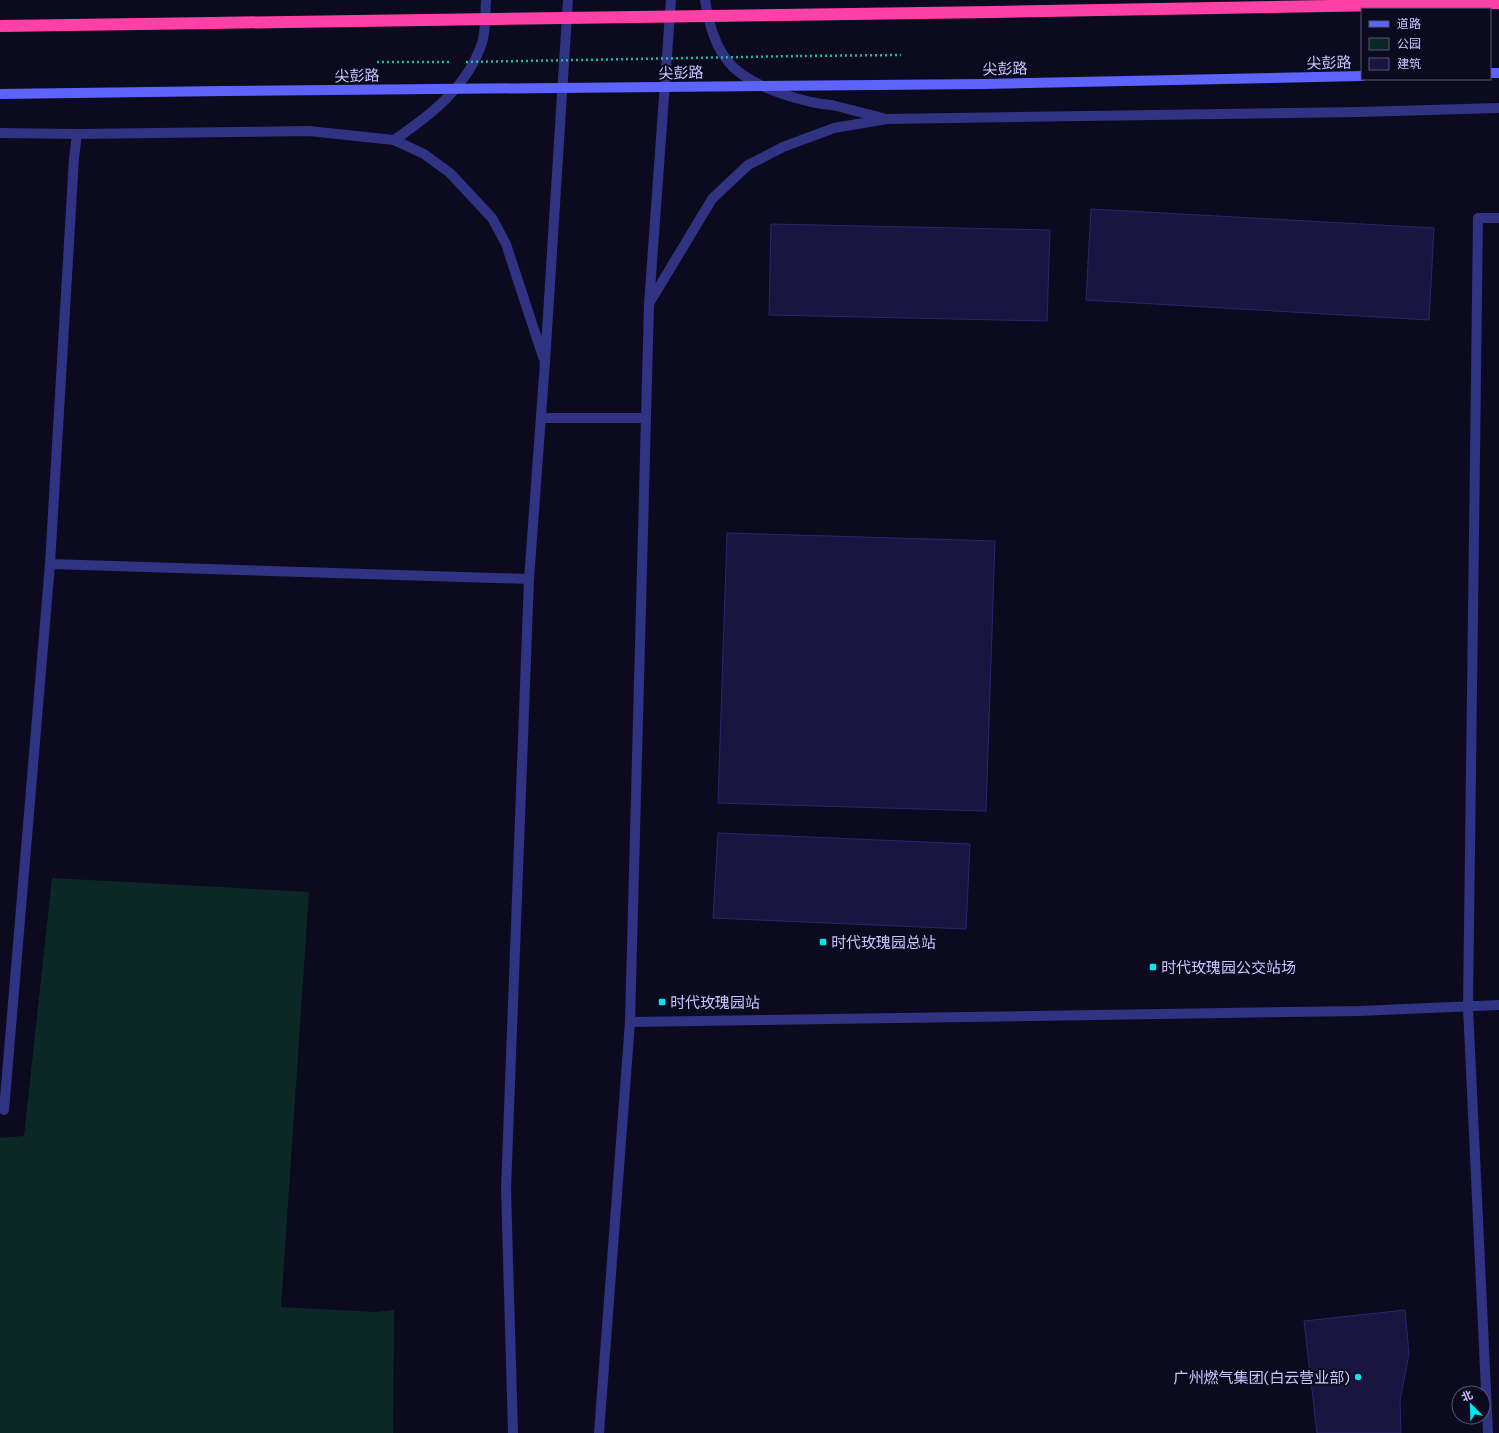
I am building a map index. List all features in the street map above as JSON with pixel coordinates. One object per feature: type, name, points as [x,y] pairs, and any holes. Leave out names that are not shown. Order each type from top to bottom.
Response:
[{"type":"highway","points":[[0,26],[993,12],[1499,3]]},
{"type":"main road","name":"尖彭路","points":[[0,94],[985,84],[1361,76]]},
{"type":"street","points":[[394,140],[422,121],[444,102],[467,75],[483,42],[486,0]]},
{"type":"street","points":[[512,1433],[506,1189],[529,579],[545,362],[568,0]]},
{"type":"street","points":[[600,1433],[630,1022],[649,304],[671,0]]},
{"type":"street","points":[[705,0],[710,25],[718,45],[732,66],[743,75],[766,87],[791,97],[887,119]]},
{"type":"street","points":[[649,304],[712,199],[748,165],[783,147],[834,128],[887,119],[1351,112],[1499,108]]},
{"type":"street","points":[[0,133],[77,134],[309,131],[394,140],[424,154],[450,173],[492,218],[506,244],[545,362]]},
{"type":"street","points":[[4,1110],[50,564],[74,158],[77,134]]},
{"type":"street","points":[[1488,1433],[1468,1007],[1478,218],[1499,218]]},
{"type":"street","points":[[541,418],[646,418]]},
{"type":"street","points":[[50,564],[529,579]]},
{"type":"street","points":[[630,1022],[1351,1011],[1499,1005]]},
{"type":"path","points":[[466,62],[901,55]]},
{"type":"path","points":[[377,62],[458,62]]},
{"type":"green space","points":[[52,878],[309,892],[281,1307],[376,1312],[394,1310],[393,1433],[0,1433],[0,1138],[24,1136]]},
{"type":"building","points":[[1091,209],[1434,228],[1429,320],[1086,300]]},
{"type":"building","points":[[771,224],[1050,230],[1047,321],[769,315]]},
{"type":"building","points":[[727,533],[995,541],[986,811],[718,803]]},
{"type":"building","points":[[718,833],[970,844],[966,929],[713,918]]},
{"type":"building","name":"广州燃气集团(白云营业部)","points":[[1405,1310],[1409,1354],[1400,1400],[1401,1433],[1317,1433],[1304,1321]]},
{"type":"place","name":"时代玫瑰园总站","points":[[823,942]]},
{"type":"place","name":"时代玫瑰园公交站场","points":[[1153,967]]},
{"type":"place","name":"时代玫瑰园站","points":[[662,1002]]},
{"type":"place","name":"广州燃气集团(白云营业部)","points":[[1358,1377]]}]
